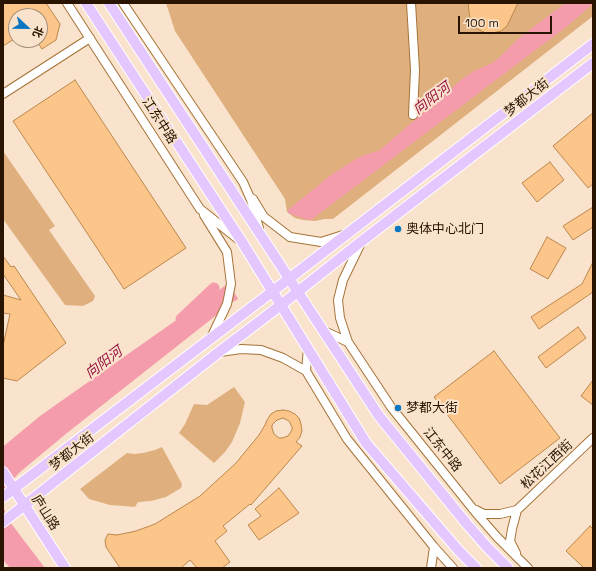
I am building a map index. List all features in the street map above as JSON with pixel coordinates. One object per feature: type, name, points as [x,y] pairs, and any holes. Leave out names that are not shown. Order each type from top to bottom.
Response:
[{"type":"main road","name":"江东中路","points":[[86,3],[242,242],[366,443],[459,551],[476,568]]},
{"type":"main road","name":"江东中路","points":[[109,3],[299,291],[379,416],[466,523],[508,568]]},
{"type":"main road","name":"梦都大街","points":[[8,494],[593,44]]},
{"type":"main road","name":"梦都大街","points":[[3,522],[219,352],[593,63]]},
{"type":"main road","name":"庐山路","points":[[5,475],[8,494],[21,508],[65,568]]},
{"type":"street","name":"江东中路","points":[[67,3],[200,209],[242,242]]},
{"type":"street","name":"江东中路","points":[[123,3],[243,182],[251,200],[260,233]]},
{"type":"street","points":[[411,3],[416,70],[413,115]]},
{"type":"street","points":[[3,94],[90,38]]},
{"type":"street","points":[[243,182],[264,217],[290,237],[321,242],[348,233]]},
{"type":"street","points":[[200,209],[227,252],[231,284],[227,304],[211,338]]},
{"type":"street","name":"江东中路","points":[[362,241],[343,280],[338,300],[340,318],[348,342],[391,407],[473,509],[497,537],[528,568]]},
{"type":"street","points":[[324,331],[348,342]]},
{"type":"street","points":[[306,371],[308,348]]},
{"type":"street","points":[[219,352],[241,349],[261,350],[283,358],[306,371],[347,439],[434,547],[453,568]]},
{"type":"street","name":"松花江西街","points":[[517,510],[593,438]]},
{"type":"street","points":[[473,509],[484,514],[500,514],[517,510],[510,541],[520,560]]},
{"type":"street","points":[[431,568],[434,547]]},
{"type":"shaded area","points":[[166,3],[593,3],[593,16],[333,219],[315,221],[295,218],[287,212],[285,199],[175,31]]},
{"type":"shaded area","points":[[565,3],[593,4],[565,28],[311,220],[288,213],[288,210],[331,175],[359,157],[380,150],[462,79],[499,58],[519,38]]},
{"type":"shaded area","points":[[3,151],[55,226],[49,230],[95,296],[93,301],[83,306],[65,305],[3,219]]},
{"type":"shaded area","points":[[229,283],[238,299],[67,433],[20,472],[6,487],[3,493],[3,447],[5,445],[40,416]]},
{"type":"shaded area","points":[[234,387],[245,402],[240,423],[232,442],[214,463],[179,433],[194,404],[207,405]]},
{"type":"shaded area","points":[[162,447],[182,484],[181,488],[166,497],[151,501],[138,502],[135,507],[110,505],[89,499],[80,489],[127,453],[143,453]]},
{"type":"shaded area","points":[[3,504],[10,522],[45,568],[10,568],[3,560]]},
{"type":"building","points":[[3,3],[46,3],[60,24],[56,40],[48,45],[48,8],[8,8],[8,43],[3,46]]},
{"type":"building","points":[[468,3],[518,3],[507,26],[501,31],[488,34],[471,26]]},
{"type":"building","points":[[75,80],[186,248],[124,289],[13,121]]},
{"type":"building","points":[[593,113],[593,184],[588,188],[553,146]]},
{"type":"building","points":[[550,162],[564,180],[537,202],[522,183]]},
{"type":"building","points":[[593,207],[593,227],[573,240],[563,226]]},
{"type":"building","points":[[547,237],[566,248],[548,279],[530,269]]},
{"type":"building","points":[[3,256],[11,267],[14,266],[66,343],[17,381],[3,378],[3,346],[10,314],[3,313],[3,295],[21,300],[3,274]]},
{"type":"building","points":[[593,262],[593,292],[539,329],[531,317],[582,284]]},
{"type":"building","points":[[578,327],[586,338],[546,368],[538,357]]},
{"type":"building","points":[[494,351],[560,438],[500,484],[434,397]]},
{"type":"building","points":[[593,380],[593,405],[581,396]]},
{"type":"building","points":[[276,411],[289,411],[299,418],[302,431],[296,442],[302,446],[251,505],[250,504],[223,526],[227,531],[215,541],[230,562],[222,568],[197,568],[190,560],[181,568],[120,568],[106,547],[105,540],[108,534],[117,535],[136,531],[155,524],[200,496],[236,463],[259,435],[271,414]],"holes":[[[283,418],[289,421],[292,430],[288,436],[279,438],[274,434],[272,425],[277,420]]]},
{"type":"building","points":[[279,488],[299,513],[259,540],[248,525],[261,516],[255,509]]},
{"type":"building","points":[[590,526],[593,529],[593,568],[584,568],[566,551]]},
{"type":"waterway","name":"向阳河","points":[[181,319],[214,288]]},
{"type":"place","name":"奥体中心北门","points":[[398,229]]},
{"type":"place","name":"梦都大街","points":[[398,408]]}]
